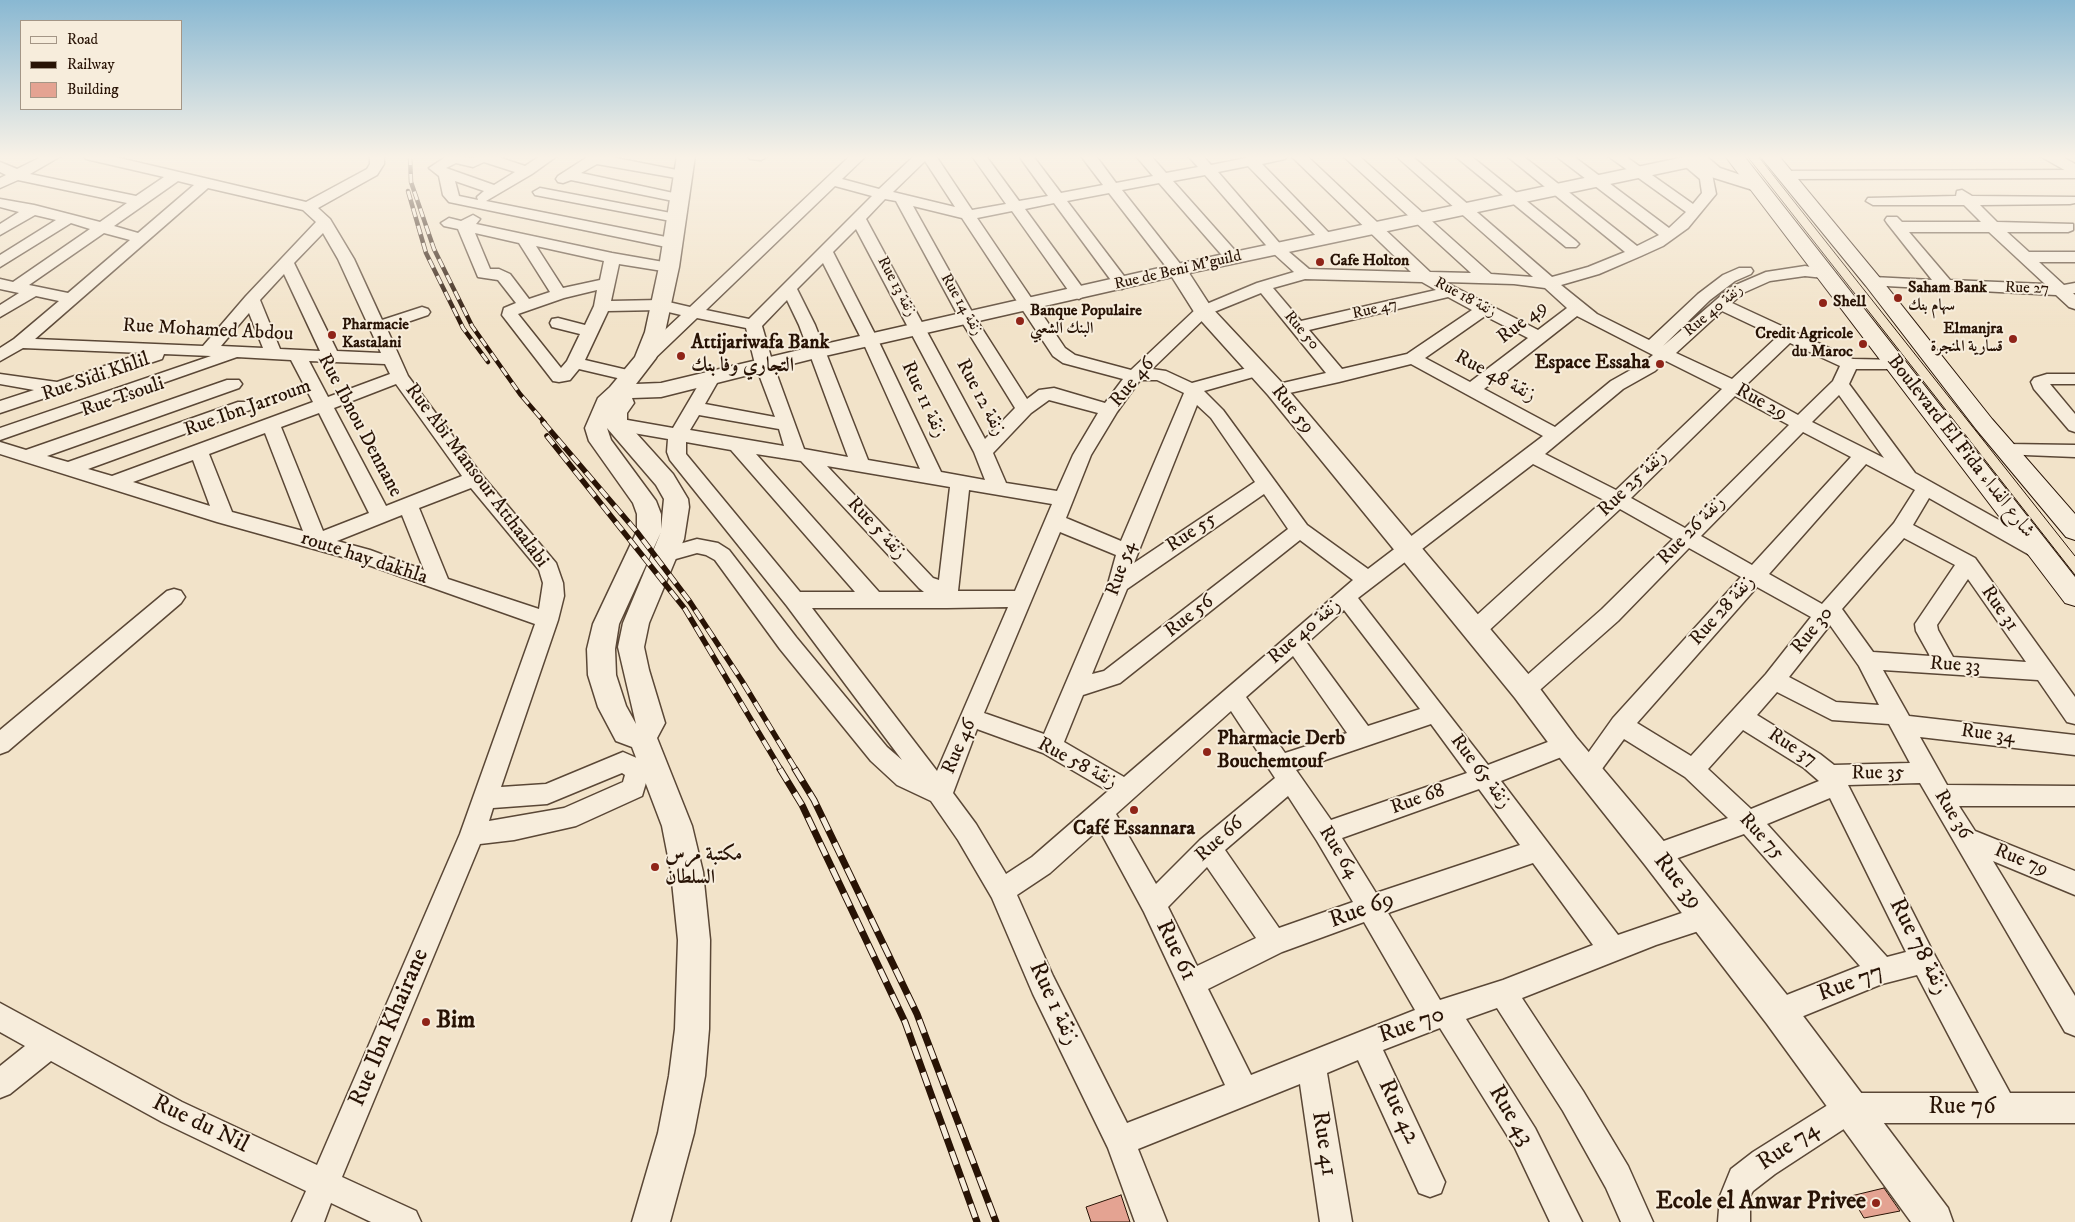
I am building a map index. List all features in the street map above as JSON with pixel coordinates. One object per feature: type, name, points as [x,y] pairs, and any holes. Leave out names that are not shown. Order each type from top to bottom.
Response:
[{"type":"main road","name":"Boulevard El Fida شارع الفداء","points":[[1777,213],[2075,596]]},
{"type":"main road","name":"Boulevard El Fida شارع الفداء","points":[[1815,213],[2075,531]]},
{"type":"street","points":[[0,230],[27,213]]},
{"type":"street","points":[[50,213],[142,238]]},
{"type":"street","points":[[16,287],[122,213]]},
{"type":"street","points":[[0,356],[20,343],[171,213]]},
{"type":"street","name":"Rue Abi Mansour Atthaalabi","points":[[315,213],[325,222],[346,259],[394,359],[400,377],[474,479],[549,568],[553,596],[547,620]]},
{"type":"street","points":[[457,225],[477,213]]},
{"type":"street","points":[[523,213],[671,243]]},
{"type":"street","points":[[650,213],[676,218]]},
{"type":"street","points":[[547,620],[472,834],[523,828],[567,818],[634,789],[645,757],[651,723],[635,670],[631,647],[636,623],[672,539],[677,516],[676,499],[665,480],[616,424],[616,412],[622,403],[632,374],[655,332],[669,267],[676,213]]},
{"type":"street","points":[[651,1222],[676,1133],[687,1076],[692,1029],[694,940],[687,872],[677,826],[645,757],[626,733],[612,707],[602,675],[601,649],[606,624],[649,531],[649,514],[644,501],[600,441],[596,428],[606,403],[632,374],[692,313],[797,213]]},
{"type":"street","points":[[753,325],[790,290],[863,213]]},
{"type":"street","name":"Rue 14 زنقة","points":[[910,213],[968,319],[1025,409]]},
{"type":"street","points":[[962,213],[970,215],[981,213]]},
{"type":"street","points":[[1020,213],[1079,294]]},
{"type":"street","points":[[1069,213],[1122,284]]},
{"type":"street","points":[[1133,213],[1177,270]]},
{"type":"street","points":[[1193,213],[1233,258]]},
{"type":"street","points":[[1247,213],[1277,249],[1305,274]]},
{"type":"street","points":[[1302,213],[1326,238]]},
{"type":"street","name":"Rue 18 زنقة","points":[[1358,213],[1426,277],[1450,292],[1540,337]]},
{"type":"street","points":[[1413,213],[1486,278]]},
{"type":"street","name":"Rue de Beni M'guild","points":[[632,374],[662,390],[712,376],[1079,294],[1177,270],[1447,213]]},
{"type":"street","name":"Rue 29","points":[[1471,213],[1577,308],[1604,325],[1733,387],[1917,483],[2042,553]]},
{"type":"street","points":[[1531,213],[1571,244]]},
{"type":"street","points":[[1585,213],[1636,253]]},
{"type":"street","points":[[1640,213],[1668,234]]},
{"type":"street","points":[[1550,284],[1562,278],[1593,271],[1658,243],[1683,224],[1692,213]]},
{"type":"street","points":[[1885,213],[1946,286]]},
{"type":"street","points":[[1980,213],[2024,257],[2068,289],[2075,304]]},
{"type":"street","points":[[970,215],[1026,305],[1059,352],[1069,358],[1134,376],[1144,374],[1160,375],[1192,390],[1217,414],[1300,530],[1368,580]]},
{"type":"street","points":[[0,262],[69,218]]},
{"type":"street","name":"Rue 13 زنقة","points":[[858,219],[918,330]]},
{"type":"street","points":[[531,240],[562,221]]},
{"type":"street","points":[[325,222],[252,299],[221,355],[244,406],[263,427],[316,541],[474,479]]},
{"type":"street","points":[[457,225],[612,258],[669,267]]},
{"type":"street","points":[[457,225],[484,274],[499,274],[504,277],[518,308]]},
{"type":"street","points":[[1898,227],[2068,227]]},
{"type":"street","points":[[531,240],[559,294]]},
{"type":"street","points":[[826,252],[870,340]]},
{"type":"street","points":[[2024,257],[2075,257]]},
{"type":"street","points":[[607,283],[559,294],[518,308],[510,315],[548,366],[561,378],[575,363],[602,306],[607,283],[612,258]]},
{"type":"street","points":[[286,262],[331,356]]},
{"type":"street","name":"Rue 40 زنقة","points":[[1658,351],[1704,297],[1729,278],[1764,267],[1819,267]]},
{"type":"street","name":"Rue 40 زنقة","points":[[1002,891],[1041,865],[1345,597],[1532,455],[1617,384],[1623,374],[1658,351],[1749,283],[1766,277],[1819,267]]},
{"type":"street","name":"Rue 59","points":[[1177,270],[1203,311],[1276,390],[1409,550]]},
{"type":"street","name":"Rue 46","points":[[940,794],[960,740],[972,718],[1023,599],[1082,455],[1134,376],[1203,311],[1263,286],[1305,274],[1514,279],[1550,284]]},
{"type":"street","name":"Rue 27","points":[[1873,282],[2068,289]]},
{"type":"street","points":[[0,284],[72,298]]},
{"type":"street","name":"Rue 50","points":[[1263,286],[1339,376]]},
{"type":"street","points":[[0,312],[34,290]]},
{"type":"street","points":[[790,290],[807,325],[860,464]]},
{"type":"street","name":"Rue 47","points":[[1299,328],[1450,292]]},
{"type":"street","points":[[252,299],[274,355]]},
{"type":"street","points":[[1720,304],[1850,364],[1895,364]]},
{"type":"street","points":[[602,306],[660,305],[753,325]]},
{"type":"street","name":"Rue 49","points":[[1471,390],[1577,308]]},
{"type":"street","name":"Rue 48 زنقة","points":[[1276,390],[1413,358],[1484,309]]},
{"type":"street","points":[[377,327],[422,312]]},
{"type":"street","points":[[558,323],[590,332]]},
{"type":"street","points":[[753,325],[764,364],[787,425],[802,456]]},
{"type":"street","name":"Rue 12 زنقة","points":[[918,330],[983,452],[999,489]]},
{"type":"street","name":"Rue 25 زنقة","points":[[1475,630],[1618,499],[1788,335]]},
{"type":"street","name":"Rue 11 زنقة","points":[[870,340],[934,478]]},
{"type":"street","name":"Rue Mohamed Abdou","points":[[20,343],[168,350],[221,355],[331,356],[394,359]]},
{"type":"street","points":[[0,407],[168,350]]},
{"type":"street","name":"Rue Sidi Khlil","points":[[0,434],[221,355]]},
{"type":"street","name":"Rue Ibnou Dennane","points":[[298,356],[382,516]]},
{"type":"street","name":"Rue 48 زنقة","points":[[1413,358],[1556,435]]},
{"type":"street","points":[[575,363],[632,374],[670,375],[689,382]]},
{"type":"street","name":"Rue 26 زنقة","points":[[1525,690],[1610,615],[1799,423],[1840,384],[1850,364]]},
{"type":"street","points":[[1192,390],[1258,370]]},
{"type":"street","points":[[677,443],[712,376]]},
{"type":"street","name":"Rue Ibn Jarroum","points":[[110,483],[400,377]]},
{"type":"street","points":[[0,379],[57,388]]},
{"type":"street","points":[[2073,422],[2043,389],[2040,382],[2047,379],[2075,379]]},
{"type":"street","name":"Rue Tsouli","points":[[27,456],[233,384]]},
{"type":"street","points":[[1840,384],[1917,483]]},
{"type":"street","name":"Rue 54","points":[[1051,746],[1118,584],[1127,551],[1192,390]]},
{"type":"street","points":[[983,452],[1025,409],[1045,394],[1054,394],[1110,410]]},
{"type":"street","points":[[68,469],[244,406]]},
{"type":"street","points":[[694,408],[787,425]]},
{"type":"street","points":[[616,424],[677,443],[737,444],[1062,500]]},
{"type":"street","name":"Rue 1 زنقة","points":[[677,443],[967,832],[1002,891],[1042,985],[1120,1141],[1151,1222]]},
{"type":"street","points":[[737,444],[873,599]]},
{"type":"street","name":"route hay dakhla","points":[[0,448],[224,517],[363,555],[440,584],[547,620]]},
{"type":"street","points":[[2007,450],[2075,451]]},
{"type":"street","points":[[199,451],[224,517]]},
{"type":"street","name":"Rue 36","points":[[1532,455],[1618,499],[1754,576],[1827,612],[1867,660],[1927,773],[2073,1013]]},
{"type":"street","name":"Rue 28 زنقة","points":[[1588,770],[1622,725],[1863,455]]},
{"type":"street","name":"Rue 5 زنقة","points":[[802,456],[926,583],[947,598]]},
{"type":"street","points":[[947,598],[960,483]]},
{"type":"street","name":"Rue 55","points":[[1118,584],[1267,483]]},
{"type":"street","name":"Rue 30","points":[[1694,770],[1774,680],[1827,612],[1901,528],[1917,483]]},
{"type":"street","points":[[1975,516],[1995,517],[1999,514],[2003,503]]},
{"type":"street","points":[[408,505],[440,584]]},
{"type":"street","points":[[1055,522],[1127,551]]},
{"type":"street","name":"Rue 31","points":[[1901,528],[1968,563],[2075,715]]},
{"type":"street","name":"Rue 56","points":[[1074,689],[1112,677],[1300,530]]},
{"type":"street","points":[[665,556],[697,546],[711,548],[722,554],[788,643],[879,754],[905,778],[940,794]]},
{"type":"street","name":"Rue 39","points":[[1409,550],[1525,690],[1705,917],[1779,1012],[1934,1222]]},
{"type":"street","points":[[1947,666],[1927,630],[1926,624],[1968,563]]},
{"type":"street","points":[[0,744],[174,596]]},
{"type":"street","name":"Rue 65 زنقة","points":[[1345,597],[1436,713],[1613,950]]},
{"type":"street","points":[[794,600],[1023,599]]},
{"type":"street","points":[[1294,641],[1362,736]]},
{"type":"street","name":"Rue 33","points":[[1867,660],[2043,672]]},
{"type":"street","name":"Rue 34","points":[[1774,680],[1832,711],[2075,745]]},
{"type":"street","name":"Rue 64","points":[[1232,696],[1326,832],[1371,907],[1440,1014]]},
{"type":"street","points":[[1285,772],[1362,736],[1436,713]]},
{"type":"street","name":"Rue 37","points":[[1742,717],[1812,761],[1832,780]]},
{"type":"street","name":"Rue 58 زنقة","points":[[972,718],[1051,746],[1126,790]]},
{"type":"street","name":"Rue 75","points":[[1622,725],[1694,770],[1748,822],[1882,970]]},
{"type":"street","name":"Rue 68","points":[[1326,832],[1483,777],[1566,744]]},
{"type":"street","points":[[485,798],[547,794],[624,762],[645,757]]},
{"type":"street","name":"Rue 66","points":[[1153,904],[1285,772]]},
{"type":"street","name":"Rue 35","points":[[1832,780],[1927,773]]},
{"type":"street","points":[[1656,855],[1748,822],[1832,780]]},
{"type":"street","name":"Rue 78 زنقة","points":[[1832,780],[1924,961],[2002,1108]]},
{"type":"street","points":[[1941,795],[2075,796]]},
{"type":"street","name":"Rue 61","points":[[1102,811],[1153,904],[1244,1092]]},
{"type":"street","name":"Rue Ibn Khairane","points":[[308,1222],[472,834]]},
{"type":"street","name":"Rue 79","points":[[1967,840],[2075,882]]},
{"type":"street","points":[[1210,848],[1274,943]]},
{"type":"street","name":"Rue 69","points":[[1191,983],[1274,943],[1371,907],[1539,850]]},
{"type":"street","name":"Rue 70","points":[[1120,1141],[1440,1014],[1503,993],[1655,933],[1705,917]]},
{"type":"street","name":"Rue 77","points":[[1779,1012],[1882,970],[1924,961]]},
{"type":"street","points":[[1503,993],[1617,1177],[1637,1222]]},
{"type":"street","name":"Rue 43","points":[[1440,1014],[1525,1138],[1566,1222]]},
{"type":"street","name":"Rue du Nil","points":[[0,1017],[172,1112],[405,1222]]},
{"type":"street","name":"Rue 42","points":[[1366,1043],[1430,1182]]},
{"type":"street","points":[[0,1084],[48,1045]]},
{"type":"street","name":"Rue 41","points":[[1310,1065],[1336,1222]]},
{"type":"street","name":"Rue 76","points":[[1849,1108],[2075,1108]]},
{"type":"street","name":"Rue 74","points":[[1734,1222],[1735,1196],[1742,1180],[1764,1163],[1849,1108]]},
{"type":"building","name":"Ecole el Anwar Privee","points":[[1884,1188],[1900,1211],[1864,1218],[1851,1196]]},
{"type":"building","points":[[1121,1195],[1130,1222],[1091,1222],[1086,1207]]},
{"type":"tram line","points":[[1792,213],[2075,575]]},
{"type":"tram line","points":[[1803,213],[2075,556]]},
{"type":"railway","points":[[414,213],[426,253],[463,328],[488,362]]},
{"type":"railway","points":[[422,213],[434,249],[472,326],[520,394],[545,423]]},
{"type":"railway","points":[[543,422],[637,532],[690,602],[742,681],[796,770]]},
{"type":"railway","points":[[547,436],[685,609],[781,770]]},
{"type":"railway","points":[[780,769],[802,805],[905,1022],[977,1222]]},
{"type":"railway","points":[[795,769],[814,800],[917,1014],[996,1222]]},
{"type":"place","name":"Cafe Holton","points":[[1320,262]]},
{"type":"place","name":"Saham Bank سهام بنك","points":[[1898,298]]},
{"type":"place","name":"Shell","points":[[1823,303]]},
{"type":"place","name":"Banque Populaire البنك الشعبي","points":[[1020,321]]},
{"type":"place","name":"Pharmacie Kastalani","points":[[332,335]]},
{"type":"place","name":"Elmanjra قسارية المنجرة","points":[[2013,339]]},
{"type":"place","name":"Credit Agricole du Maroc","points":[[1863,344]]},
{"type":"place","name":"Attijariwafa Bank التجاري وفا بنك","points":[[681,356]]},
{"type":"place","name":"Espace Essaha","points":[[1660,364]]},
{"type":"place","name":"Pharmacie Derb Bouchemtouf","points":[[1207,752]]},
{"type":"place","name":"Café Essannara","points":[[1134,810]]},
{"type":"place","name":"مكتبة مرس السلطان","points":[[655,867]]},
{"type":"place","name":"Bim","points":[[426,1022]]},
{"type":"place","name":"Ecole el Anwar Privee","points":[[1876,1203]]}]
